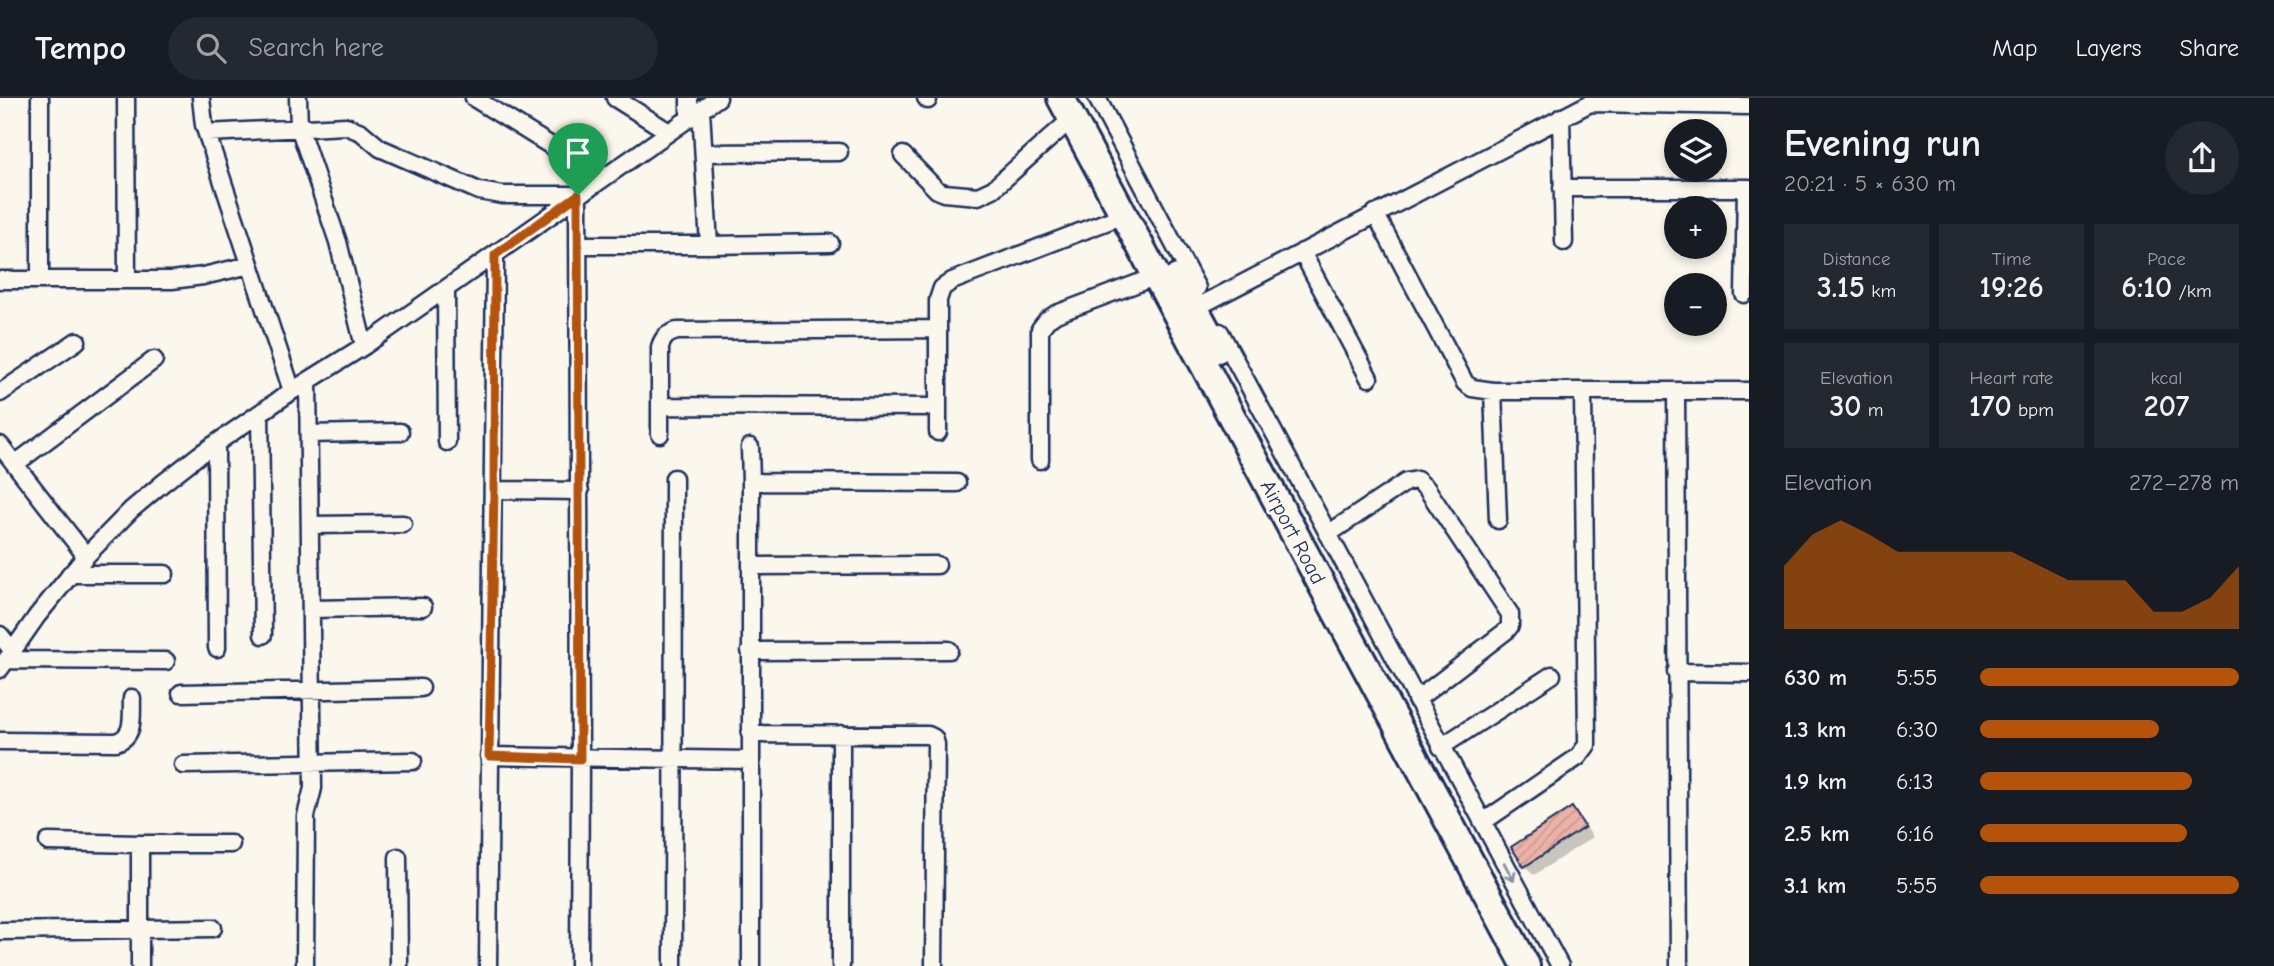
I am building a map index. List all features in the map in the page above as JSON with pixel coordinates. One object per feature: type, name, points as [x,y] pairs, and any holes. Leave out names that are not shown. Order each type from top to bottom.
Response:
[{"type":"highway","name":"Airport Road","points":[[1082,98],[1200,306],[1544,966]]},
{"type":"highway","name":"Airport Road","points":[[1064,111],[1526,966]]},
{"type":"street","points":[[40,98],[40,280]]},
{"type":"street","points":[[126,98],[127,280]]},
{"type":"street","points":[[201,98],[206,133],[292,391]]},
{"type":"street","points":[[298,98],[299,127],[338,242],[364,346]]},
{"type":"street","points":[[474,98],[603,178]]},
{"type":"street","points":[[615,98],[669,132]]},
{"type":"street","points":[[689,98],[704,153],[709,245]]},
{"type":"street","points":[[6,660],[86,555],[131,510],[260,413],[364,346],[718,98]]},
{"type":"street","points":[[1053,98],[1064,111],[1116,218],[1512,966]]},
{"type":"street","points":[[1097,98],[1200,306],[1328,534],[1560,966]]},
{"type":"street","points":[[1200,306],[1595,101],[1749,106]]},
{"type":"street","points":[[903,155],[941,192],[953,195],[983,195],[993,189],[1064,111]]},
{"type":"street","points":[[1561,117],[1564,242]]},
{"type":"street","points":[[206,133],[299,127],[352,127],[380,148],[491,194],[578,195]]},
{"type":"street","points":[[704,153],[839,152]]},
{"type":"street","points":[[1562,188],[1747,188],[1744,294]]},
{"type":"street","points":[[578,195],[579,966]]},
{"type":"street","points":[[1375,213],[1465,383],[1472,388],[1493,391],[1583,392],[1749,391]]},
{"type":"street","points":[[938,432],[939,294],[947,284],[1116,218]]},
{"type":"street","points":[[578,245],[830,243]]},
{"type":"street","points":[[1302,252],[1369,378]]},
{"type":"street","points":[[488,966],[495,255]]},
{"type":"street","points":[[0,280],[192,278],[250,265]]},
{"type":"street","points":[[1040,460],[1040,329],[1046,320],[1056,314],[1149,279]]},
{"type":"street","points":[[446,289],[447,442]]},
{"type":"street","points":[[660,434],[660,347],[668,334],[677,331],[938,329]]},
{"type":"street","points":[[0,393],[77,341]]},
{"type":"street","points":[[15,464],[154,360]]},
{"type":"street","points":[[305,966],[306,816],[312,796],[313,763],[308,382]]},
{"type":"street","points":[[1493,391],[1497,520]]},
{"type":"street","points":[[1676,391],[1679,966]]},
{"type":"street","points":[[1483,822],[1578,757],[1587,745],[1583,392]]},
{"type":"street","points":[[660,406],[938,407]]},
{"type":"street","points":[[260,413],[263,635]]},
{"type":"street","points":[[309,434],[400,432]]},
{"type":"street","points":[[216,444],[217,648]]},
{"type":"street","points":[[0,445],[86,555]]},
{"type":"street","points":[[750,447],[751,966]]},
{"type":"street","points":[[673,966],[674,478]]},
{"type":"street","points":[[1328,534],[1406,482],[1417,480],[1427,489],[1510,614],[1510,626],[1506,631],[1416,700]]},
{"type":"street","points":[[751,482],[957,483]]},
{"type":"street","points":[[494,490],[580,491]]},
{"type":"street","points":[[310,526],[403,524]]},
{"type":"street","points":[[751,566],[937,565]]},
{"type":"street","points":[[71,574],[165,574]]},
{"type":"street","points":[[311,609],[423,607]]},
{"type":"street","points":[[0,635],[6,660]]},
{"type":"street","points":[[750,651],[949,650]]},
{"type":"street","points":[[6,660],[166,661]]},
{"type":"street","points":[[1676,671],[1749,673]]},
{"type":"street","points":[[1441,747],[1552,675]]},
{"type":"street","points":[[181,693],[421,688]]},
{"type":"street","points":[[0,741],[124,740],[131,728],[131,698]]},
{"type":"street","points":[[750,734],[928,735],[935,740],[934,966]]},
{"type":"street","points":[[841,734],[841,966]]},
{"type":"street","points":[[489,756],[750,760]]},
{"type":"street","points":[[183,765],[413,761]]},
{"type":"street","points":[[48,842],[231,844]]},
{"type":"street","points":[[140,844],[140,966]]},
{"type":"street","points":[[398,857],[399,966]]},
{"type":"street","points":[[0,931],[213,928]]},
{"type":"building","points":[[1572,807],[1585,827],[1524,867],[1511,847]]},
{"type":"route","points":[[578,195],[580,759],[489,756],[495,255],[578,195]]}]
